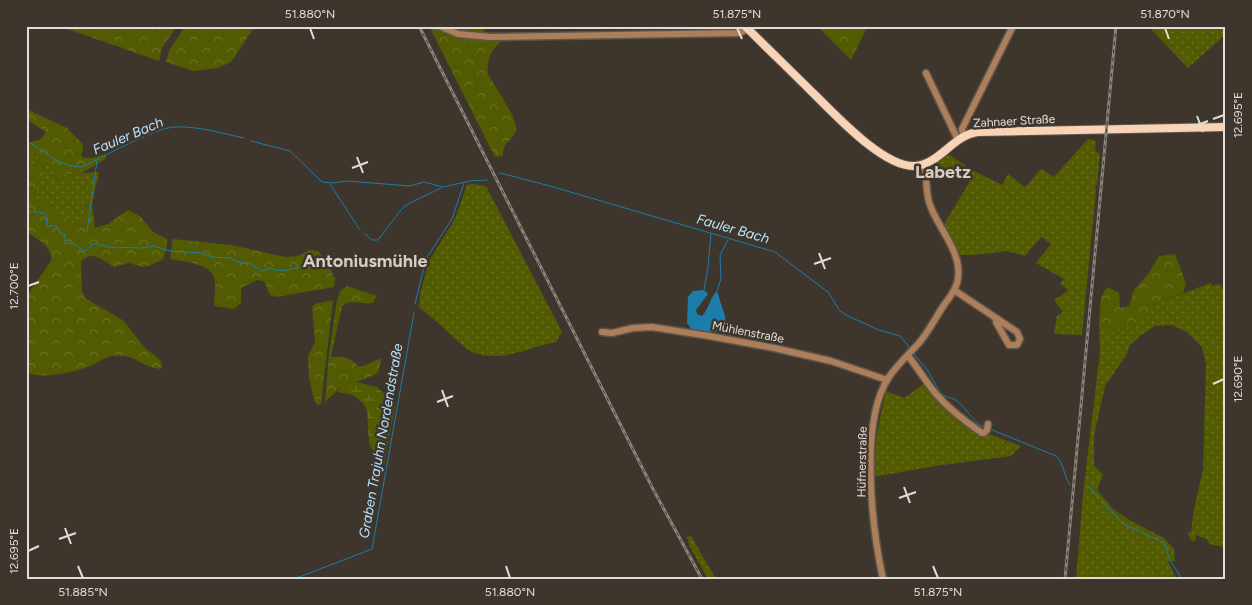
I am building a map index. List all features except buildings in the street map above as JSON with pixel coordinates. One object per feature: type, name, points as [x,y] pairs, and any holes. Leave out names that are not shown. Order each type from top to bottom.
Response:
[{"type":"main road","points":[[746,28],[866,143],[887,157],[902,164],[913,166],[922,164]]},
{"type":"main road","name":"Zahnaer Straße","points":[[922,164],[934,158],[960,138],[973,133],[1226,127]]},
{"type":"street","points":[[439,26],[458,34],[490,37],[739,33],[746,28]]},
{"type":"street","points":[[960,138],[962,129],[1013,26]]},
{"type":"street","points":[[926,73],[960,138]]},
{"type":"street","name":"Hüfnerstraße","points":[[883,579],[873,508],[872,451],[875,417],[887,380],[915,347],[954,290],[958,277],[957,260],[929,203],[922,164]]},
{"type":"street","points":[[954,290],[998,319]]},
{"type":"street","name":"Mühlenstraße","points":[[602,332],[612,333],[646,326],[709,336],[781,349],[831,362],[887,380]]},
{"type":"street","points":[[908,355],[936,394],[970,425],[984,433],[987,430],[988,424]]},
{"type":"green space","points":[[59,26],[177,26],[162,48],[159,61]]},
{"type":"green space","points":[[185,26],[255,26],[231,62],[218,68],[193,71],[166,62],[169,51]]},
{"type":"green space","points":[[429,26],[482,26],[485,32],[499,33],[501,42],[494,48],[490,56],[488,74],[510,110],[516,124],[515,133],[504,147],[503,156],[495,157]]},
{"type":"green space","points":[[817,26],[868,26],[851,60]]},
{"type":"green space","points":[[1148,26],[1226,26],[1226,34],[1188,68]]},
{"type":"green space","points":[[26,109],[67,128],[83,144],[81,155],[83,158],[92,158],[105,154],[107,158],[82,173],[71,174],[64,182],[57,181],[53,167],[46,164],[33,196],[49,207],[54,215],[64,216],[68,222],[81,225],[87,206],[92,204],[95,228],[108,224],[128,210],[141,217],[153,232],[167,239],[167,248],[163,259],[151,265],[143,267],[129,263],[114,267],[93,256],[85,258],[81,262],[82,291],[85,298],[124,321],[144,347],[161,361],[161,369],[121,356],[110,357],[68,373],[34,375],[26,373],[26,297],[51,261],[51,256],[47,247],[26,232],[26,187],[39,157],[26,148],[26,142],[38,140],[46,132],[26,119]]},
{"type":"green space","points":[[1088,139],[1096,141],[1095,150],[1100,155],[1097,185],[1095,185],[1082,335],[1054,334],[1057,316],[1063,312],[1054,300],[1069,290],[1060,284],[1064,279],[1036,263],[1051,244],[1041,237],[1025,256],[1007,251],[960,255],[943,226],[970,181],[929,165],[943,155],[950,155],[970,169],[1002,185],[1008,174],[1025,187],[1041,169],[1054,177]]},
{"type":"green space","points":[[26,148],[39,157],[26,187]]},
{"type":"green space","points":[[46,164],[53,166],[57,181],[64,182],[71,174],[99,172],[92,204],[87,206],[81,225],[68,222],[54,215],[49,207],[33,196]]},
{"type":"green space","points":[[467,185],[486,186],[562,332],[556,342],[521,352],[484,356],[463,346],[419,308],[420,294],[429,261],[455,219]]},
{"type":"green space","points":[[173,239],[231,245],[285,257],[298,256],[310,250],[318,251],[325,258],[335,279],[334,287],[276,297],[270,295],[264,281],[257,280],[241,288],[241,303],[234,309],[214,306],[215,285],[210,271],[197,264],[170,259]]},
{"type":"green space","points":[[1175,254],[1186,283],[1183,293],[1152,305],[1150,317],[1141,318],[1131,326],[1112,332],[1099,323],[1101,297],[1107,287],[1119,293],[1120,308],[1129,306],[1134,290],[1149,273],[1159,256]]},
{"type":"green space","points":[[1211,283],[1212,286],[1220,284],[1226,296],[1226,545],[1223,547],[1209,544],[1207,539],[1196,535],[1195,541],[1192,541],[1187,533],[1191,532],[1203,470],[1206,363],[1202,347],[1187,332],[1172,325],[1155,326],[1129,346],[1127,354],[1105,386],[1094,436],[1094,465],[1103,475],[1097,490],[1113,509],[1131,521],[1164,538],[1174,549],[1175,561],[1168,561],[1176,579],[1076,579],[1083,495],[1100,351],[1099,323],[1112,332],[1131,326],[1152,305]]},
{"type":"green space","points":[[347,286],[377,296],[373,303],[349,302],[342,306],[331,357],[346,358],[353,361],[359,367],[381,359],[379,371],[356,382],[343,385],[325,402],[329,354],[337,300],[340,291]]},
{"type":"green space","points":[[333,300],[321,404],[317,405],[309,377],[308,356],[315,342],[312,307],[315,304]]},
{"type":"green space","points":[[356,382],[377,387],[395,405],[383,471],[369,443],[367,410],[363,403],[353,395],[337,392],[343,385]]},
{"type":"green space","points":[[925,383],[971,428],[985,437],[989,434],[1021,446],[1011,456],[935,466],[874,477],[877,434],[886,391],[904,398]]},
{"type":"green space","points":[[691,536],[716,579],[708,579],[690,547],[687,537]]},
{"type":"water","points":[[704,290],[708,294],[696,310],[697,314],[702,316],[717,291],[725,316],[726,327],[723,331],[707,333],[692,330],[687,323],[688,297],[693,291]]},
{"type":"waterway","name":"Fauler Bach","points":[[26,140],[59,162],[82,167],[142,137],[175,127],[210,130],[244,138]]},
{"type":"waterway","name":"Fauler Bach","points":[[251,141],[290,151],[322,182],[347,181],[410,186],[424,182],[443,187],[470,181],[487,180]]},
{"type":"waterway","points":[[87,232],[97,161]]},
{"type":"waterway","name":"Fauler Bach","points":[[500,173],[775,252],[828,292],[840,311],[879,330],[900,336],[910,348]]},
{"type":"waterway","name":"Graben Trajuhn Nordendstraße","points":[[415,304],[426,259],[452,219],[464,183]]},
{"type":"waterway","points":[[330,184],[360,230]]},
{"type":"waterway","points":[[365,234],[372,240],[378,240],[406,205],[441,188]]},
{"type":"waterway","points":[[26,211],[44,213],[47,226],[57,226],[60,233],[65,235],[65,244],[73,243],[84,251],[94,243],[108,247],[142,248],[153,246],[170,251],[201,253],[212,257],[231,258],[237,262],[251,264],[262,271],[271,268],[280,271],[302,267],[324,269]]},
{"type":"waterway","points":[[704,290],[711,234]]},
{"type":"waterway","points":[[717,291],[721,279],[720,255],[728,240]]},
{"type":"waterway","name":"Graben Trajuhn Nordendstraße","points":[[294,579],[372,549],[414,313]]},
{"type":"waterway","name":"Fauler Bach","points":[[914,354],[928,371],[941,394],[956,400],[976,422],[985,428]]},
{"type":"waterway","name":"Fauler Bach","points":[[990,429],[1056,456],[1070,485]]},
{"type":"waterway","name":"Fauler Bach","points":[[1089,487],[1122,523],[1164,543],[1170,560],[1182,579]]},
{"type":"railway","points":[[419,26],[653,489],[702,579]]},
{"type":"railway","points":[[1065,579],[1116,26]]},
{"type":"district","name":"Labetz","points":[[943,172]]},
{"type":"district","name":"Antoniusmühle","points":[[365,261]]}]
